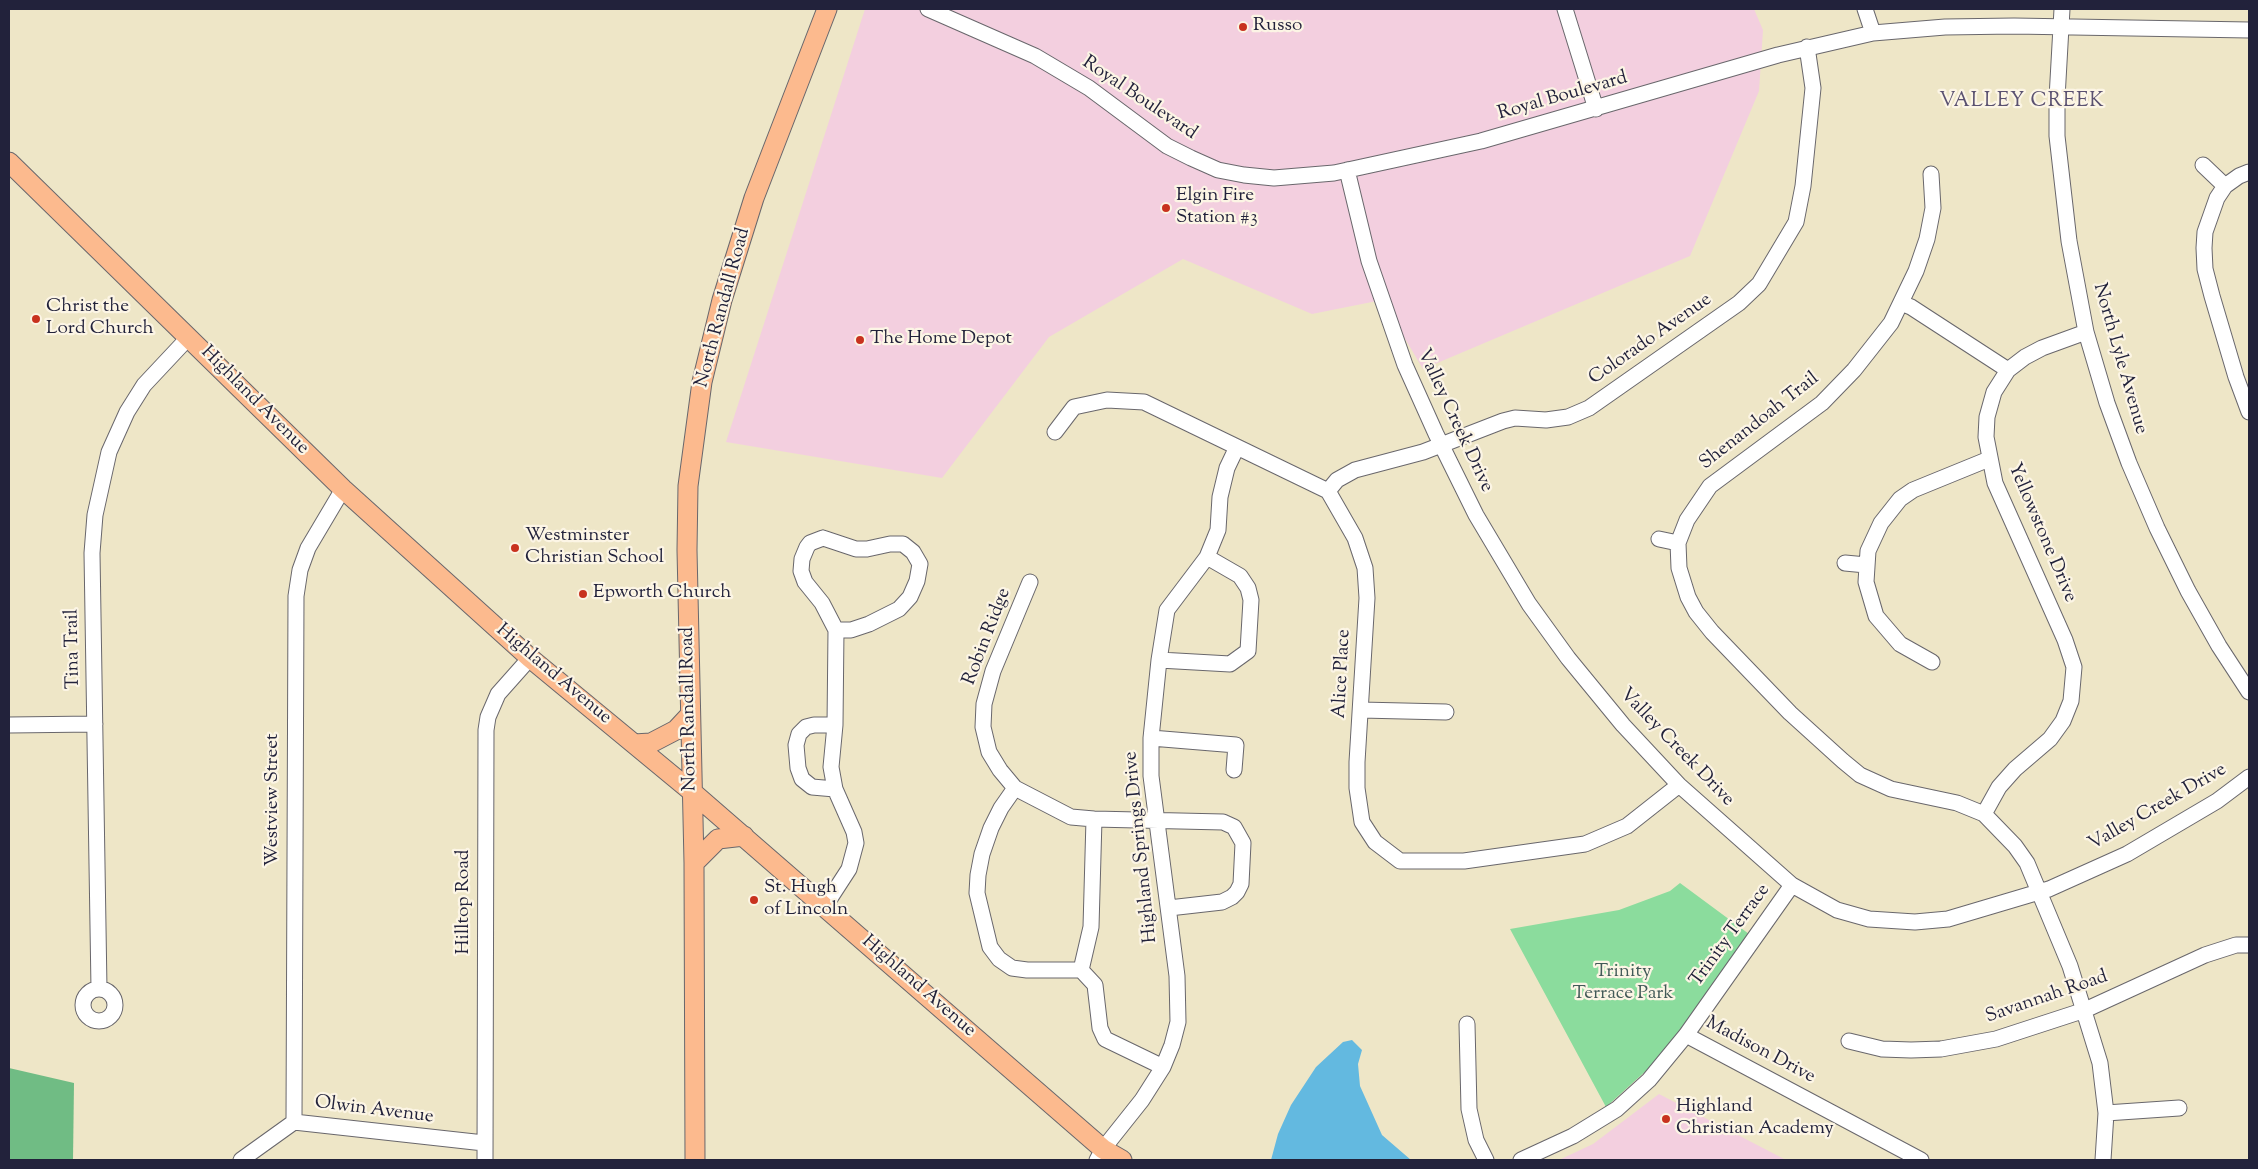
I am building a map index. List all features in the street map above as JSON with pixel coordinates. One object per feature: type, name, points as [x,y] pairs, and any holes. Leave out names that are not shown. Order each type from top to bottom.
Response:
[{"type":"main road","name":"North Randall Road","points":[[695,1160],[694,863],[686,550],[688,486],[702,382],[722,300],[754,198],[826,9]]},
{"type":"main road","name":"Highland Avenue","points":[[9,162],[343,489],[530,658],[691,791],[825,906],[1100,1154],[1122,1160]]},
{"type":"main road","points":[[634,744],[651,743],[676,730],[690,715]]},
{"type":"main road","points":[[694,863],[718,839],[744,836]]},
{"type":"street","name":"Royal Boulevard","points":[[928,9],[1035,56],[1089,88],[1167,146],[1205,165],[1237,174],[1274,178],[1309,176],[1347,170],[1481,141],[1808,48],[1873,33],[1946,27],[2060,26],[2249,30]]},
{"type":"street","points":[[1565,9],[1596,109]]},
{"type":"street","points":[[1865,9],[1873,33]]},
{"type":"street","name":"North Lyle Avenue","points":[[2062,9],[2057,98],[2061,179],[2072,260],[2086,332],[2107,402],[2129,463],[2157,528],[2188,591],[2219,646],[2249,692]]},
{"type":"street","name":"Colorado Avenue","points":[[1328,491],[1337,480],[1356,470],[1402,459],[1503,420],[1515,418],[1546,420],[1568,417],[1589,408],[1739,303],[1759,284],[1796,222],[1803,186],[1813,88],[1808,48]]},
{"type":"street","points":[[2203,165],[2225,186]]},
{"type":"street","name":"Valley Creek Drive","points":[[1347,170],[1369,261],[1405,365],[1476,516],[1529,604],[1568,658],[1617,718],[1679,785],[1792,885],[1837,910],[1869,919],[1900,922],[1932,922],[2040,892],[2128,854],[2217,801],[2249,777]]},
{"type":"street","points":[[2249,172],[2225,186],[2217,198],[2205,232],[2205,268],[2223,333],[2249,412]]},
{"type":"street","name":"Shenandoah Trail","points":[[1931,174],[1933,208],[1926,239],[1916,272],[1891,323],[1873,348],[1822,402],[1710,486],[1687,520],[1678,542],[1677,556],[1682,583],[1696,612],[1760,683],[1843,761],[1860,775],[1891,790],[1950,801],[1984,814],[2015,846],[2027,863],[2070,966],[2100,1063],[2106,1113],[2103,1160]]},
{"type":"street","points":[[1901,303],[1911,307],[2008,370]]},
{"type":"street","name":"Yellowstone Drive","points":[[1984,814],[1999,787],[2015,769],[2050,739],[2063,721],[2072,701],[2074,667],[2065,640],[1995,483],[1988,459],[1987,417],[1994,392],[2008,370],[2025,357],[2042,348],[2086,332]]},
{"type":"street","name":"Tina Trail","points":[[99,989],[92,553],[95,515],[104,468],[118,432],[138,394],[152,376],[189,337]]},
{"type":"street","points":[[1055,432],[1074,407],[1107,400],[1144,402],[1328,491]]},
{"type":"street","name":"Highland Springs Drive","points":[[1100,1154],[1142,1100],[1163,1067],[1172,1045],[1178,1022],[1179,997],[1151,776],[1151,738],[1159,660],[1167,610],[1207,557],[1218,530],[1220,498],[1227,468],[1237,447]]},
{"type":"street","points":[[1932,662],[1900,644],[1876,616],[1866,582],[1868,551],[1881,523],[1900,499],[1913,490],[1988,459]]},
{"type":"street","name":"Westview Street","points":[[294,1122],[296,596],[300,570],[308,548],[343,489]]},
{"type":"street","name":"Alice Place","points":[[1328,491],[1356,538],[1365,568],[1367,598],[1357,788],[1362,822],[1374,842],[1400,861],[1464,861],[1585,844],[1627,826],[1679,785]]},
{"type":"street","points":[[825,906],[849,869],[856,843],[854,832],[835,789],[830,760],[835,725],[836,630],[822,603],[803,578],[802,559],[810,543],[823,538],[849,547],[867,549],[897,543],[903,544],[913,552],[920,564],[920,570],[916,587],[903,606],[869,624],[851,630],[836,630]]},
{"type":"street","points":[[1659,539],[1678,542]]},
{"type":"street","points":[[1159,660],[1230,664],[1248,651],[1251,600],[1248,588],[1240,576],[1207,557]]},
{"type":"street","points":[[1845,563],[1866,566]]},
{"type":"street","name":"Robin Ridge","points":[[1030,582],[993,671],[984,704],[982,727],[989,752],[1014,788],[1072,816],[1094,820],[1223,822],[1234,827],[1243,843],[1241,884],[1232,897],[1222,902],[1168,908]]},
{"type":"street","name":"Hilltop Road","points":[[484,1160],[487,724],[498,694],[530,658]]},
{"type":"street","points":[[1361,710],[1446,712]]},
{"type":"street","points":[[9,725],[95,724]]},
{"type":"street","points":[[835,725],[806,727],[799,734],[796,745],[798,768],[802,779],[812,787],[835,789]]},
{"type":"street","points":[[1151,738],[1236,745],[1234,770]]},
{"type":"street","points":[[1014,788],[991,828],[982,854],[978,875],[977,893],[990,947],[999,959],[1012,968],[1027,970],[1081,970],[1095,985],[1100,1028],[1105,1039],[1163,1067]]},
{"type":"street","points":[[1081,970],[1091,927],[1094,820]]},
{"type":"street","name":"Trinity Terrace","points":[[1521,1160],[1573,1136],[1617,1109],[1649,1080],[1686,1035],[1792,885]]},
{"type":"street","name":"Savannah Road","points":[[1848,1041],[1882,1049],[1941,1049],[1996,1038],[2084,1010],[2205,955],[2236,945],[2249,945]]},
{"type":"street","points":[[1467,1024],[1469,1109],[1476,1140],[1486,1160]]},
{"type":"street","name":"Madison Drive","points":[[1686,1035],[1921,1160]]},
{"type":"street","points":[[2106,1113],[2179,1108]]},
{"type":"street","name":"Olwin Avenue","points":[[241,1160],[294,1122],[484,1143]]},
{"type":"shaded area","points":[[865,9],[1754,9],[1763,30],[1759,91],[1690,256],[1423,369],[1382,300],[1312,314],[1183,259],[1049,337],[942,478],[726,442]]},
{"type":"shaded area","name":"Highland Christian Academy","points":[[1659,1094],[1786,1160],[1559,1160],[1593,1144]]},
{"type":"green space","name":"Trinity Terrace Park","points":[[1680,883],[1749,934],[1699,1007],[1659,1059],[1606,1107],[1510,929],[1619,910],[1670,891]]},
{"type":"green space","points":[[9,1068],[74,1083],[73,1160],[9,1160]]},
{"type":"water","points":[[1352,1040],[1362,1050],[1358,1064],[1360,1086],[1382,1135],[1411,1160],[1271,1160],[1278,1134],[1291,1105],[1316,1067],[1343,1042]]},
{"type":"place","name":"Russo","points":[[1243,27]]},
{"type":"place","name":"Elgin Fire Station #3","points":[[1166,208]]},
{"type":"place","name":"Christ the Lord Church","points":[[36,319]]},
{"type":"place","name":"The Home Depot","points":[[860,340]]},
{"type":"place","name":"Westminster Christian School","points":[[515,548]]},
{"type":"place","name":"Epworth Church","points":[[583,594]]},
{"type":"place","name":"St. Hugh of Lincoln","points":[[754,900]]},
{"type":"place","name":"Highland Christian Academy","points":[[1666,1119]]},
{"type":"district","name":"VALLEY CREEK","points":[[2022,103]]}]
